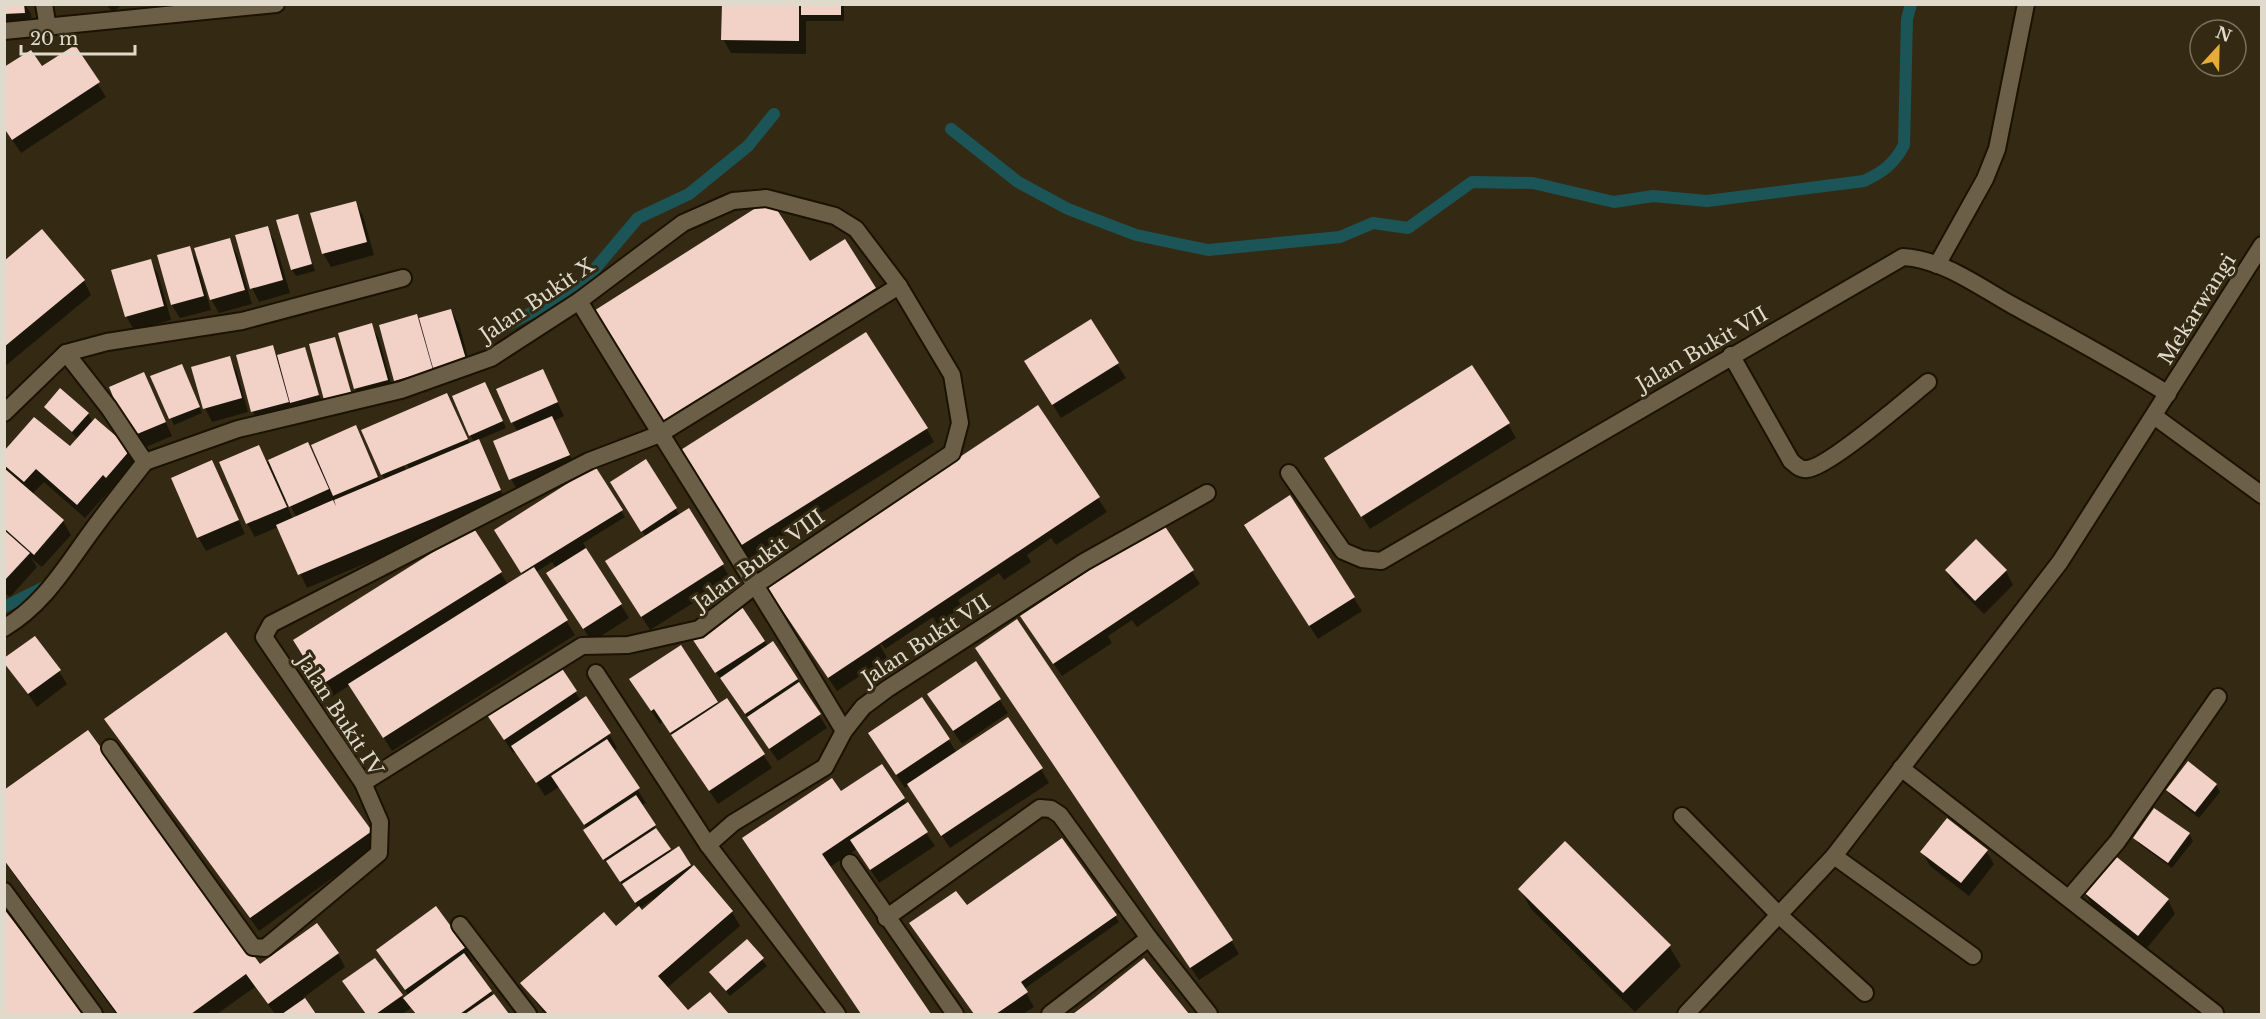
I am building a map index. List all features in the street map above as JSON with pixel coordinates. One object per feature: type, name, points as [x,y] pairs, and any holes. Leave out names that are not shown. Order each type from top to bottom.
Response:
[{"type":"street","points":[[44,4],[48,28]]},
{"type":"street","points":[[4,32],[276,4]]},
{"type":"street","points":[[1937,265],[1985,179],[1997,149],[2026,4]]},
{"type":"street","name":"Jalan Bukit X","points":[[145,462],[238,429],[401,390],[491,358],[579,301],[683,223],[733,201],[766,198],[835,216],[856,229],[899,286]]},
{"type":"street","name":"Mekarwangi","points":[[1686,1014],[1834,856],[2060,562],[2262,245]]},
{"type":"street","name":"Jalan Bukit VII","points":[[1289,472],[1343,551],[1372,561],[1381,561],[1475,509],[1731,355],[1903,257],[1918,258],[1937,265],[2123,365],[2168,394]]},
{"type":"street","points":[[4,413],[66,353],[107,342],[242,321],[403,278]]},
{"type":"street","points":[[660,434],[899,286]]},
{"type":"street","name":"Jalan Bukit VIII","points":[[363,783],[582,646],[628,645],[699,629],[757,584],[952,453],[960,423],[952,375],[899,286]]},
{"type":"street","points":[[579,301],[660,434],[757,584],[844,731]]},
{"type":"street","points":[[4,628],[21,618],[62,575],[93,529],[145,462],[110,408],[66,353]]},
{"type":"street","points":[[1731,355],[1791,461],[1800,468],[1808,469],[1840,451],[1928,382]]},
{"type":"street","points":[[2154,416],[2262,495]]},
{"type":"street","name":"Jalan Bukit IV","points":[[110,748],[256,949],[265,948],[379,853],[380,822],[363,783],[264,637],[271,624],[589,461],[660,434]]},
{"type":"street","name":"Jalan Bukit VII","points":[[712,851],[733,823],[825,767],[844,731],[863,707],[887,688],[1084,562],[1207,493]]},
{"type":"street","points":[[596,673],[712,851],[837,1014]]},
{"type":"street","points":[[2069,898],[2117,842],[2218,697]]},
{"type":"street","points":[[1901,768],[2215,1013]]},
{"type":"street","points":[[886,918],[1040,808],[1051,809],[1060,815],[1149,938],[1209,1014]]},
{"type":"street","points":[[1682,816],[1779,915],[1865,993]]},
{"type":"street","points":[[1834,856],[1973,956]]},
{"type":"street","points":[[850,863],[886,918],[955,1014]]},
{"type":"street","points":[[4,891],[94,1014]]},
{"type":"street","points":[[460,925],[528,1014]]},
{"type":"street","points":[[1050,1014],[1149,938]]},
{"type":"building","points":[[4,4],[24,4],[25,13],[4,14]]},
{"type":"building","points":[[722,4],[799,4],[799,41],[721,40]]},
{"type":"building","points":[[801,4],[841,4],[841,15],[801,15]]},
{"type":"building","points":[[75,45],[100,82],[12,140],[4,128],[4,67],[31,50],[42,66]]},
{"type":"building","points":[[770,199],[810,261],[845,239],[876,288],[660,424],[589,314]]},
{"type":"building","points":[[356,201],[367,242],[322,254],[310,213]]},
{"type":"building","points":[[298,214],[312,264],[291,270],[276,220]]},
{"type":"building","points":[[268,226],[283,280],[250,289],[235,235]]},
{"type":"building","points":[[42,229],[85,280],[4,347],[4,261]]},
{"type":"building","points":[[230,238],[245,290],[210,300],[194,248]]},
{"type":"building","points":[[190,246],[204,296],[171,305],[157,255]]},
{"type":"building","points":[[151,259],[164,306],[125,317],[111,270]]},
{"type":"building","points":[[451,309],[466,359],[433,368],[419,318]]},
{"type":"building","points":[[417,314],[433,370],[394,381],[379,325]]},
{"type":"building","points":[[1091,319],[1119,363],[1052,405],[1024,361]]},
{"type":"building","points":[[372,323],[388,380],[354,389],[338,333]]},
{"type":"building","points":[[866,332],[928,428],[737,548],[676,453]]},
{"type":"building","points":[[335,337],[351,392],[324,400],[309,344]]},
{"type":"building","points":[[273,345],[289,402],[251,412],[236,355]]},
{"type":"building","points":[[305,347],[319,395],[290,403],[277,355]]},
{"type":"building","points":[[230,356],[242,398],[203,409],[191,367]]},
{"type":"building","points":[[182,364],[200,407],[169,419],[150,376]]},
{"type":"building","points":[[1472,365],[1510,423],[1361,517],[1324,458]]},
{"type":"building","points":[[543,369],[558,402],[511,423],[496,389]]},
{"type":"building","points":[[144,372],[166,422],[130,437],[109,387]]},
{"type":"building","points":[[485,382],[503,421],[469,436],[452,396]]},
{"type":"building","points":[[60,388],[89,413],[72,432],[44,407]]},
{"type":"building","points":[[447,393],[468,439],[381,475],[361,430]]},
{"type":"building","points":[[1038,405],[1100,497],[828,678],[766,586]]},
{"type":"building","points":[[552,416],[570,455],[509,480],[493,441]]},
{"type":"building","points":[[34,417],[70,446],[95,418],[131,449],[106,478],[103,475],[77,505],[36,469],[24,482],[4,465],[4,451]]},
{"type":"building","points":[[356,425],[378,477],[333,496],[311,445]]},
{"type":"building","points":[[479,439],[501,490],[298,575],[276,525],[333,500],[336,506],[334,500]]},
{"type":"building","points":[[308,442],[329,489],[289,507],[268,460]]},
{"type":"building","points":[[259,445],[287,507],[246,524],[219,462]]},
{"type":"building","points":[[646,459],[677,508],[641,532],[610,482]]},
{"type":"building","points":[[212,460],[239,520],[197,538],[171,478]]},
{"type":"building","points":[[595,466],[623,510],[521,573],[494,530]]},
{"type":"building","points":[[4,468],[64,520],[34,555],[4,528]]},
{"type":"building","points":[[1290,495],[1355,597],[1309,626],[1244,525]]},
{"type":"building","points":[[689,508],[724,564],[641,617],[605,561]]},
{"type":"building","points":[[1162,522],[1194,570],[1053,664],[1020,616]]},
{"type":"building","points":[[473,527],[502,572],[321,685],[293,640]]},
{"type":"building","points":[[4,530],[30,553],[4,581]]},
{"type":"building","points":[[1976,539],[2007,570],[1975,601],[1945,570]]},
{"type":"building","points":[[586,548],[622,604],[583,629],[546,573]]},
{"type":"building","points":[[534,567],[568,620],[383,738],[348,684]]},
{"type":"building","points":[[740,604],[765,641],[715,673],[691,637]]},
{"type":"building","points":[[1017,619],[1233,940],[1190,968],[975,648]]},
{"type":"building","points":[[226,632],[372,831],[250,918],[104,719]]},
{"type":"building","points":[[35,636],[61,670],[28,694],[4,663],[4,658]]},
{"type":"building","points":[[773,641],[798,679],[745,714],[720,678]]},
{"type":"building","points":[[681,645],[718,702],[670,733],[654,709],[651,711],[629,679]]},
{"type":"building","points":[[976,661],[1001,699],[953,731],[927,694]]},
{"type":"building","points":[[559,664],[577,691],[504,740],[485,712]]},
{"type":"building","points":[[799,682],[821,714],[769,749],[747,717]]},
{"type":"building","points":[[586,696],[611,733],[536,783],[511,746]]},
{"type":"building","points":[[922,697],[950,739],[896,775],[868,733]]},
{"type":"building","points":[[727,698],[765,754],[709,791],[671,735]]},
{"type":"building","points":[[1008,717],[1043,768],[941,836],[907,784]]},
{"type":"building","points":[[88,730],[260,964],[317,923],[339,953],[268,1004],[246,974],[191,1014],[118,1014],[4,860],[4,790]]},
{"type":"building","points":[[607,739],[640,788],[584,825],[551,776]]},
{"type":"building","points":[[2188,761],[2217,784],[2195,812],[2166,790]]},
{"type":"building","points":[[882,764],[905,798],[822,854],[931,1014],[861,1014],[742,838],[832,778],[841,791]]},
{"type":"building","points":[[636,795],[656,825],[603,860],[583,830]]},
{"type":"building","points":[[908,802],[928,832],[870,870],[850,840]]},
{"type":"building","points":[[2154,808],[2190,833],[2168,863],[2133,838]]},
{"type":"building","points":[[1947,818],[1988,850],[1961,883],[1920,852]]},
{"type":"building","points":[[656,828],[671,849],[620,882],[606,861]]},
{"type":"building","points":[[1062,838],[1117,915],[1021,982],[1028,992],[996,1014],[974,1014],[909,923],[956,891],[967,905]]},
{"type":"building","points":[[1565,841],[1671,945],[1623,993],[1518,889]]},
{"type":"building","points":[[679,846],[691,865],[635,903],[622,884]]},
{"type":"building","points":[[2113,854],[2169,899],[2138,936],[2082,891]]},
{"type":"building","points":[[694,865],[733,911],[658,976],[688,1010],[710,992],[729,1014],[548,1014],[520,983],[604,912],[616,926],[639,906],[642,910]]},
{"type":"building","points":[[436,906],[466,947],[405,990],[376,950]]},
{"type":"building","points":[[4,909],[34,948],[82,1014],[4,1014]]},
{"type":"building","points":[[747,939],[764,958],[726,991],[709,972]]},
{"type":"building","points":[[464,953],[492,991],[460,1014],[416,1014],[403,998]]},
{"type":"building","points":[[375,958],[403,995],[376,1014],[366,1014],[342,981]]},
{"type":"building","points":[[1144,958],[1189,1014],[1073,1014],[1094,998]]},
{"type":"building","points":[[494,994],[509,1014],[465,1014]]},
{"type":"building","points":[[305,998],[316,1014],[282,1014]]},
{"type":"waterway","points":[[951,129],[1018,182],[1068,209],[1136,235],[1208,250],[1340,237],[1373,223],[1408,228],[1472,182],[1533,183],[1614,202],[1653,196],[1707,201],[1864,181],[1887,167],[1904,145],[1907,19],[1911,4]]},
{"type":"waterway","points":[[503,327],[577,290],[638,218],[689,194],[748,146],[774,114]]},
{"type":"waterway","points":[[4,607],[48,585]]}]
